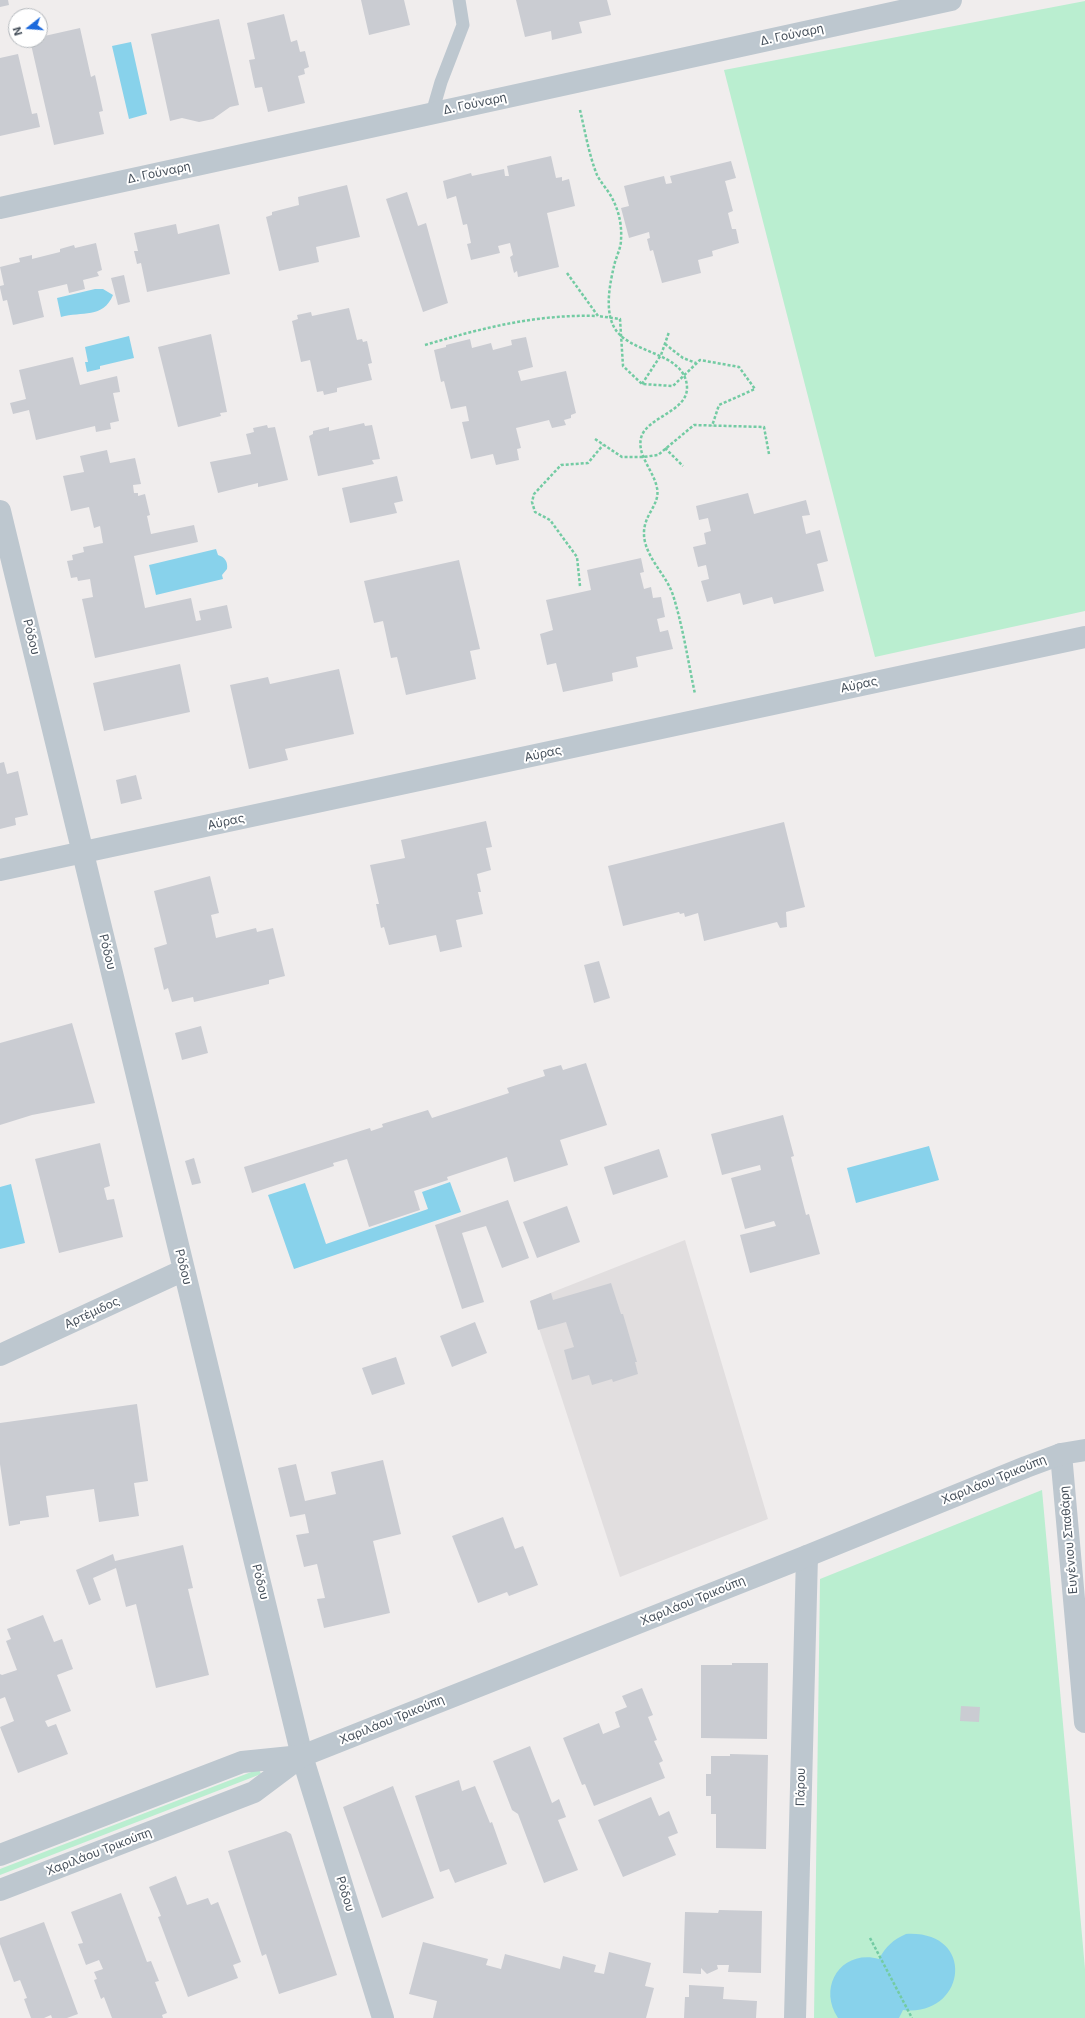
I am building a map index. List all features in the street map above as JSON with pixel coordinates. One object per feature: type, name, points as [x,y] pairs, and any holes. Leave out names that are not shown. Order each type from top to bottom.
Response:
[{"type":"street","name":"Δ. Γούναρη","points":[[0,208],[951,0]]},
{"type":"street","name":"Ρόδου","points":[[0,511],[302,1756],[383,2018]]},
{"type":"street","name":"Αύρας","points":[[0,870],[1085,637]]},
{"type":"street","name":"Αρτέμιδος","points":[[0,1355],[184,1270]]},
{"type":"street","name":"Χαριλάου Τρικούπη","points":[[0,1890],[254,1792],[302,1756],[1061,1454],[1085,1450]]},
{"type":"street","name":"Ευγένιου Σπαθάρη","points":[[1061,1454],[1078,1571],[1085,1722]]},
{"type":"street","name":"Πάρου","points":[[795,2018],[807,1556]]},
{"type":"street","name":"Χαριλάου Τρικούπη","points":[[0,1855],[242,1762],[302,1756]]},
{"type":"lane","points":[[432,113],[441,82],[463,25],[460,0]]},
{"type":"path","points":[[573,82],[597,175],[612,197],[621,225],[621,241],[614,266],[610,289],[609,306],[613,326],[621,338],[661,355],[679,369],[684,376],[687,387],[684,398],[676,407],[648,428],[641,437],[641,450],[643,457],[655,478],[658,490],[658,498],[643,528],[645,541],[651,558],[666,579],[673,596],[700,720]]},
{"type":"path","points":[[567,273],[598,316]]},
{"type":"path","points":[[425,345],[502,324],[533,319],[569,315],[598,316],[611,319],[620,319],[623,366],[642,384],[673,386],[700,360],[739,367],[755,389],[719,405],[712,426]]},
{"type":"path","points":[[642,384],[661,355],[669,332]]},
{"type":"path","points":[[665,344],[683,358],[696,364]]},
{"type":"path","points":[[594,439],[622,457],[643,457],[658,455],[694,425],[764,427],[769,454]]},
{"type":"path","points":[[580,586],[577,557],[550,520],[535,512],[532,502],[534,494],[561,465],[588,463],[603,445]]},
{"type":"path","points":[[665,448],[683,466]]},
{"type":"path","points":[[870,1938],[912,2018]]},
{"type":"shaded area","points":[[685,1240],[768,1519],[620,1577],[530,1301]]},
{"type":"green space","points":[[1085,1],[1085,611],[875,657],[724,70]]},
{"type":"green space","points":[[1042,1490],[1085,1969],[1085,2018],[814,2018],[820,1579]]},
{"type":"green space","points":[[259,1769],[261,1774],[0,1875],[0,1869]]},
{"type":"water","points":[[131,42],[147,114],[129,119],[112,46]]},
{"type":"water","points":[[95,289],[103,289],[113,295],[109,303],[104,308],[91,313],[61,317],[57,298]]},
{"type":"water","points":[[129,336],[134,358],[100,366],[100,369],[87,372],[85,362],[88,362],[85,347]]},
{"type":"water","points":[[216,549],[218,555],[226,560],[227,564],[227,569],[222,575],[223,579],[156,595],[149,565]]},
{"type":"water","points":[[929,1146],[939,1180],[856,1203],[847,1168]]},
{"type":"water","points":[[450,1182],[461,1212],[294,1269],[268,1195],[305,1183],[326,1244],[428,1209],[422,1192]]},
{"type":"water","points":[[11,1184],[25,1243],[0,1249],[0,1187]]},
{"type":"water","points":[[906,1934],[929,1936],[945,1945],[953,1958],[955,1974],[951,1988],[940,2001],[924,2009],[903,2010],[899,2018],[838,2018],[832,2006],[830,1994],[832,1983],[837,1973],[844,1965],[854,1960],[866,1957],[879,1959],[884,1950],[890,1944]]},
{"type":"building","points":[[0,0],[8,0],[9,5],[0,7]]},
{"type":"building","points":[[361,0],[404,0],[410,25],[369,35]]},
{"type":"building","points":[[516,0],[607,0],[611,15],[579,22],[582,33],[552,40],[551,31],[525,37]]},
{"type":"building","points":[[284,14],[291,42],[297,40],[300,52],[305,51],[309,67],[304,69],[305,74],[298,76],[305,103],[268,112],[262,87],[255,88],[249,60],[255,59],[247,23]]},
{"type":"building","points":[[219,19],[239,105],[230,107],[213,119],[199,122],[182,118],[170,121],[151,34]]},
{"type":"building","points":[[80,28],[91,77],[95,75],[103,111],[99,112],[104,134],[54,145],[32,48],[48,48],[48,35]]},
{"type":"building","points":[[18,54],[32,114],[37,113],[40,127],[0,136],[0,58]]},
{"type":"building","points":[[551,156],[556,178],[562,177],[562,181],[569,179],[575,206],[547,213],[559,267],[518,277],[517,271],[514,273],[510,257],[513,255],[510,243],[498,246],[500,253],[471,260],[467,244],[471,243],[467,224],[463,225],[456,196],[447,199],[443,181],[471,173],[472,176],[504,169],[505,176],[509,176],[507,166]]},
{"type":"building","points":[[731,161],[736,178],[725,181],[733,211],[728,213],[732,229],[736,229],[739,243],[712,251],[713,256],[698,260],[701,273],[662,283],[653,250],[650,251],[647,239],[650,238],[649,232],[629,238],[621,208],[629,206],[624,186],[664,176],[666,184],[672,183],[670,176]]},
{"type":"building","points":[[347,185],[360,237],[316,247],[319,262],[279,271],[266,217],[272,215],[272,212],[299,205],[298,197]]},
{"type":"building","points":[[407,192],[418,226],[426,223],[448,303],[423,312],[386,199]]},
{"type":"building","points":[[176,224],[178,234],[219,224],[230,274],[147,292],[141,263],[137,264],[134,251],[138,251],[134,233]]},
{"type":"building","points":[[96,243],[102,270],[97,272],[99,276],[83,280],[85,289],[69,293],[67,284],[38,291],[44,317],[13,325],[7,300],[3,301],[0,288],[0,286],[4,285],[0,267],[20,262],[19,258],[32,255],[32,259],[60,252],[60,249],[74,245],[75,248]]},
{"type":"building","points":[[124,275],[130,302],[118,305],[111,278]]},
{"type":"building","points":[[349,308],[357,340],[362,339],[363,342],[367,341],[372,363],[368,364],[372,380],[337,388],[337,392],[324,395],[323,391],[317,392],[310,360],[301,362],[292,321],[298,319],[297,315],[311,312],[312,316]]},
{"type":"building","points":[[211,334],[227,412],[220,413],[221,416],[178,427],[158,347]]},
{"type":"building","points":[[526,337],[533,367],[518,371],[521,381],[566,371],[576,413],[571,415],[571,418],[564,420],[566,425],[552,428],[549,420],[516,428],[521,448],[517,449],[519,460],[496,465],[493,454],[471,459],[462,422],[469,421],[466,406],[451,409],[444,381],[441,382],[434,350],[446,347],[446,345],[470,339],[472,348],[491,343],[493,350],[512,345],[511,340]]},
{"type":"building","points":[[73,357],[80,385],[117,376],[120,392],[113,393],[119,421],[110,423],[111,429],[96,432],[95,426],[36,440],[29,410],[13,414],[10,403],[26,399],[19,370]]},
{"type":"building","points":[[364,423],[365,426],[372,425],[380,459],[372,460],[374,464],[318,476],[309,436],[313,434],[313,431],[329,427],[329,431]]},
{"type":"building","points":[[267,425],[268,428],[275,427],[288,480],[258,487],[258,483],[218,493],[210,462],[251,454],[246,434],[254,432],[253,428]]},
{"type":"building","points":[[107,450],[110,463],[135,458],[141,484],[133,485],[134,493],[138,493],[138,496],[145,494],[150,515],[147,516],[151,534],[194,525],[198,542],[134,556],[145,608],[191,598],[196,621],[201,620],[199,611],[227,605],[232,628],[95,658],[82,599],[93,597],[90,579],[78,581],[77,577],[71,578],[67,561],[73,560],[72,555],[84,552],[83,547],[103,543],[100,526],[94,528],[89,507],[71,511],[63,476],[84,472],[80,456]]},
{"type":"building","points":[[397,476],[403,501],[394,503],[397,513],[350,523],[342,488]]},
{"type":"building","points":[[748,493],[754,514],[806,500],[810,515],[802,516],[806,534],[820,530],[828,561],[817,564],[824,591],[774,604],[772,597],[743,605],[740,593],[707,602],[701,581],[709,579],[706,565],[698,567],[693,547],[706,544],[704,533],[711,531],[708,518],[699,520],[696,506]]},
{"type":"building","points":[[641,558],[644,572],[640,573],[644,589],[651,587],[653,598],[661,597],[665,617],[657,619],[660,632],[668,630],[673,649],[636,657],[638,667],[612,673],[613,681],[563,692],[556,663],[547,665],[540,634],[553,630],[546,600],[591,590],[587,570]]},
{"type":"building","points":[[459,560],[480,649],[470,651],[476,679],[406,695],[397,657],[391,658],[383,621],[374,623],[364,581]]},
{"type":"building","points":[[180,664],[190,712],[104,731],[93,683]]},
{"type":"building","points":[[339,669],[354,734],[285,749],[288,760],[249,769],[230,685],[268,677],[270,684]]},
{"type":"building","points":[[4,762],[7,774],[18,771],[28,815],[15,818],[16,825],[0,829],[0,763]]},
{"type":"building","points":[[136,775],[142,799],[121,804],[116,780]]},
{"type":"building","points":[[486,821],[492,847],[486,848],[491,870],[477,874],[481,892],[478,892],[483,914],[456,920],[462,947],[440,952],[436,935],[389,945],[384,927],[381,928],[376,904],[379,904],[370,865],[405,858],[401,840]]},
{"type":"building","points":[[784,822],[805,907],[786,912],[787,927],[780,928],[777,922],[704,941],[698,913],[685,917],[684,913],[680,914],[679,912],[623,926],[608,866]]},
{"type":"building","points":[[210,876],[219,913],[211,915],[216,938],[256,928],[257,932],[273,928],[285,976],[269,980],[269,984],[194,1002],[193,997],[172,1002],[168,988],[164,990],[154,948],[167,944],[154,891]]},
{"type":"building","points":[[599,961],[610,998],[594,1003],[584,965]]},
{"type":"building","points":[[72,1023],[95,1103],[32,1115],[0,1125],[0,1043]]},
{"type":"building","points":[[201,1026],[208,1053],[182,1060],[175,1033]]},
{"type":"building","points":[[586,1063],[607,1125],[560,1140],[568,1165],[514,1182],[507,1157],[447,1177],[448,1180],[414,1191],[420,1210],[369,1227],[347,1159],[333,1163],[334,1166],[252,1193],[244,1167],[370,1128],[371,1131],[383,1127],[382,1124],[428,1110],[432,1118],[509,1093],[507,1088],[545,1076],[543,1070],[561,1065],[563,1070]]},
{"type":"building","points":[[783,1115],[794,1156],[791,1157],[806,1215],[809,1214],[820,1254],[750,1273],[740,1235],[776,1226],[774,1221],[745,1229],[731,1178],[761,1170],[760,1165],[722,1175],[711,1134]]},
{"type":"building","points":[[100,1143],[110,1186],[104,1188],[107,1200],[114,1199],[123,1237],[59,1253],[35,1159]]},
{"type":"building","points":[[659,1149],[668,1177],[613,1195],[604,1167]]},
{"type":"building","points":[[194,1158],[201,1183],[192,1185],[185,1161]]},
{"type":"building","points":[[508,1200],[529,1258],[502,1268],[486,1226],[462,1233],[484,1302],[462,1309],[435,1225]]},
{"type":"building","points":[[567,1206],[580,1242],[537,1258],[523,1222]]},
{"type":"building","points":[[611,1283],[621,1314],[623,1314],[637,1362],[635,1362],[638,1374],[613,1382],[612,1379],[592,1385],[589,1375],[572,1380],[564,1350],[574,1347],[566,1322],[538,1330],[530,1301],[551,1293],[553,1300]]},
{"type":"building","points":[[475,1322],[487,1353],[452,1367],[440,1336]]},
{"type":"building","points":[[396,1357],[405,1384],[372,1395],[362,1368]]},
{"type":"building","points":[[137,1404],[148,1481],[134,1483],[139,1516],[99,1522],[94,1489],[46,1496],[49,1517],[20,1521],[20,1524],[9,1526],[0,1464],[0,1423]]},
{"type":"building","points":[[383,1460],[401,1534],[373,1541],[390,1613],[324,1628],[317,1599],[325,1598],[317,1564],[304,1567],[296,1535],[309,1533],[305,1514],[290,1517],[278,1468],[296,1464],[305,1501],[336,1494],[331,1472]]},
{"type":"building","points":[[503,1517],[515,1549],[523,1546],[538,1585],[509,1596],[507,1592],[478,1603],[452,1536]]},
{"type":"building","points":[[183,1545],[193,1588],[188,1589],[209,1675],[156,1688],[136,1604],[126,1607],[116,1568],[93,1578],[101,1600],[89,1605],[76,1570],[113,1554],[115,1561]]},
{"type":"building","points":[[43,1615],[54,1642],[62,1639],[73,1669],[57,1675],[71,1711],[45,1721],[48,1727],[56,1724],[68,1754],[18,1773],[0,1727],[14,1721],[5,1697],[0,1699],[0,1674],[2,1675],[17,1670],[6,1641],[11,1639],[7,1629]]},
{"type":"building","points":[[732,1663],[768,1663],[767,1739],[701,1738],[701,1665],[732,1665]]},
{"type":"building","points":[[642,1688],[653,1715],[648,1717],[657,1740],[654,1741],[663,1761],[659,1763],[665,1778],[594,1806],[585,1784],[582,1785],[563,1738],[599,1723],[603,1734],[620,1727],[615,1712],[627,1707],[622,1696]]},
{"type":"building","points":[[961,1706],[980,1707],[979,1722],[960,1721]]},
{"type":"building","points":[[530,1746],[552,1803],[559,1799],[566,1817],[558,1820],[578,1870],[544,1883],[518,1814],[512,1810],[493,1761]]},
{"type":"building","points":[[730,1754],[768,1755],[766,1849],[716,1848],[716,1814],[711,1814],[711,1796],[706,1796],[706,1774],[711,1774],[711,1756],[730,1756]]},
{"type":"building","points":[[459,1780],[462,1791],[475,1786],[490,1823],[492,1822],[507,1864],[455,1883],[449,1869],[440,1872],[415,1796]]},
{"type":"building","points":[[393,1786],[434,1898],[382,1918],[343,1807]]},
{"type":"building","points":[[651,1797],[659,1816],[669,1811],[678,1833],[668,1837],[676,1855],[623,1877],[598,1820]]},
{"type":"building","points":[[286,1831],[291,1834],[337,1975],[279,1994],[266,1954],[262,1956],[228,1851]]},
{"type":"building","points":[[176,1876],[187,1905],[208,1898],[211,1905],[218,1902],[241,1962],[233,1965],[238,1978],[188,1997],[158,1917],[161,1916],[149,1887]]},
{"type":"building","points":[[121,1893],[147,1962],[151,1961],[159,1981],[155,1982],[167,2013],[162,2015],[163,2018],[112,2018],[104,1997],[101,1999],[94,1980],[97,1979],[94,1972],[103,1969],[99,1960],[86,1965],[78,1944],[83,1943],[71,1912]]},
{"type":"building","points":[[719,1910],[762,1911],[761,1973],[728,1972],[729,1965],[717,1965],[718,1969],[707,1974],[701,1968],[701,1974],[683,1973],[685,1912],[718,1913]]},
{"type":"building","points":[[44,1922],[78,2014],[67,2018],[52,2018],[51,2015],[44,2018],[31,2018],[24,1999],[27,1998],[20,1980],[14,1982],[0,1944],[0,1938]]},
{"type":"building","points":[[423,1942],[488,1959],[486,1965],[501,1969],[505,1954],[560,1969],[563,1956],[596,1965],[594,1972],[604,1974],[609,1952],[651,1963],[645,1986],[654,1988],[646,2018],[433,2018],[437,2001],[409,1994]]},
{"type":"building","points":[[689,1985],[724,1987],[723,1999],[757,2001],[756,2018],[684,2018],[685,1997],[689,1997]]}]
